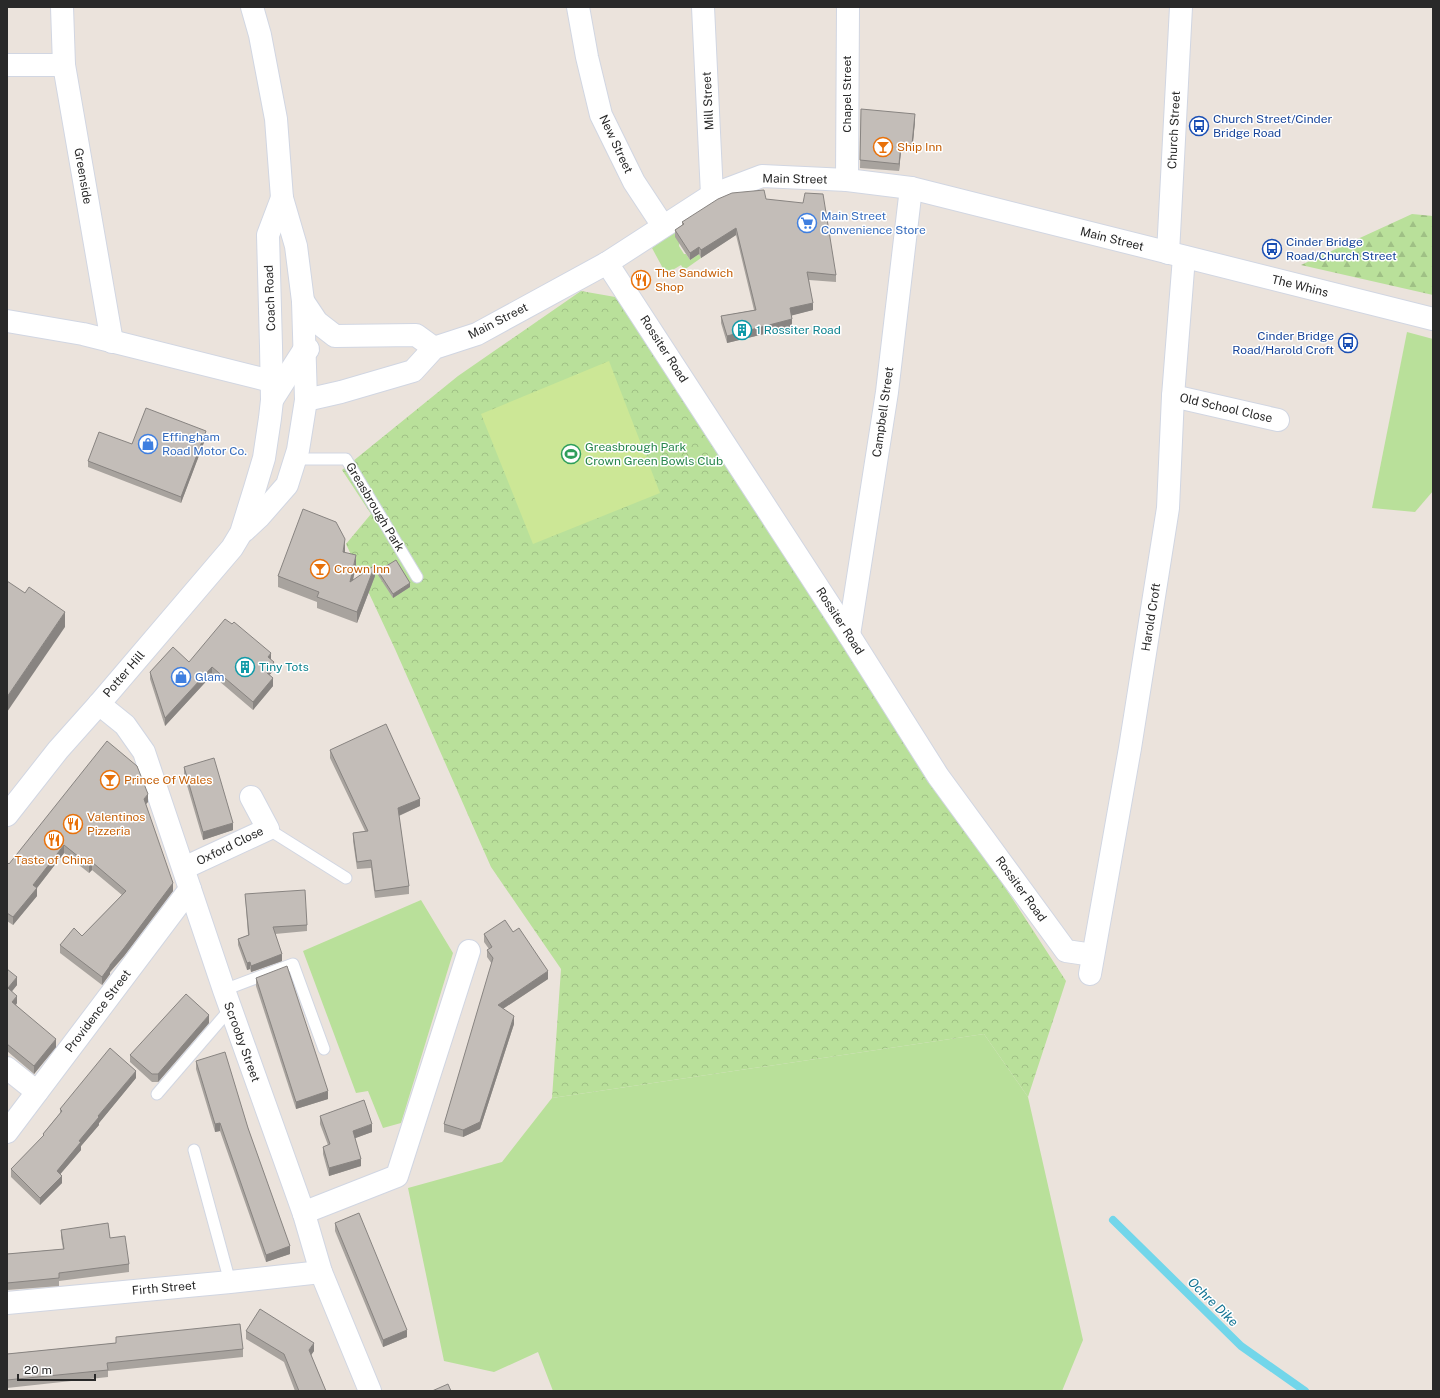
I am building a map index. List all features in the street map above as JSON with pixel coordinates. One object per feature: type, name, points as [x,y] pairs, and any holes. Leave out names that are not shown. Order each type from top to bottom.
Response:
[{"type":"street","name":"Greenside","points":[[62,7],[64,65],[112,342]]},
{"type":"street","name":"Coach Road","points":[[252,7],[260,35],[276,119],[282,198],[296,246],[303,301],[306,400]]},
{"type":"street","name":"New Street","points":[[578,7],[587,57],[601,115],[634,182],[663,226]]},
{"type":"street","name":"Mill Street","points":[[703,7],[712,195]]},
{"type":"street","name":"Chapel Street","points":[[847,180],[848,7]]},
{"type":"street","name":"Church Street","points":[[1176,255],[1181,7]]},
{"type":"street","points":[[7,65],[64,65]]},
{"type":"street","name":"Main Street","points":[[306,400],[341,392],[412,371],[434,348],[477,334],[607,263],[712,195],[762,176],[847,180],[911,188],[1176,255]]},
{"type":"street","name":"Campbell Street","points":[[849,635],[887,392],[911,188]]},
{"type":"street","name":"Coach Road","points":[[277,385],[271,346],[268,235],[282,198]]},
{"type":"street","name":"The Whins","points":[[1176,255],[1433,319]]},
{"type":"street","name":"Harold Croft","points":[[1091,964],[1130,748],[1168,508],[1173,396],[1176,255]]},
{"type":"street","name":"Rossiter Road","points":[[607,263],[849,635],[938,776],[1066,951],[1091,964]]},
{"type":"street","points":[[303,301],[317,322],[335,336]]},
{"type":"street","points":[[7,321],[83,334],[277,385],[306,400]]},
{"type":"street","points":[[304,350],[335,336],[416,335],[434,348]]},
{"type":"street","name":"Potter Hill","points":[[7,815],[58,750],[232,548],[241,533],[264,458],[277,385],[304,350]]},
{"type":"street","name":"Old School Close","points":[[1173,396],[1278,420]]},
{"type":"street","name":"Potter Hill","points":[[241,533],[259,516],[286,485],[298,450],[306,400]]},
{"type":"street","name":"Scrooby Street","points":[[99,704],[126,725],[144,752],[227,999],[304,1214],[321,1272],[370,1391]]},
{"type":"street","name":"Oxford Close","points":[[184,868],[268,829],[251,797]]},
{"type":"street","name":"Providence Street","points":[[7,1132],[190,890]]},
{"type":"street","points":[[304,1214],[313,1209],[397,1176],[469,951]]},
{"type":"street","points":[[7,1068],[37,1092]]},
{"type":"street","name":"Firth Street","points":[[7,1303],[321,1272]]},
{"type":"lane","name":"Greasbrough Park","points":[[295,459],[346,459],[417,577]]},
{"type":"lane","points":[[268,829],[346,878]]},
{"type":"lane","points":[[157,1094],[227,999],[293,964],[324,1049]]},
{"type":"lane","points":[[194,1150],[230,1282]]},
{"type":"green space","points":[[1412,214],[1433,216],[1433,295],[1301,265]]},
{"type":"green space","points":[[681,227],[679,246],[684,254],[686,254],[690,260],[699,254],[701,258],[684,270],[681,265],[666,274],[652,248]]},
{"type":"green space","points":[[581,291],[621,298],[1066,981],[1028,1097],[984,1034],[552,1098],[561,969],[491,867],[395,649],[346,544],[371,514],[342,470],[458,376]]},
{"type":"green space","points":[[1407,332],[1433,339],[1433,491],[1415,512],[1372,508]]},
{"type":"green space","name":"Greasbrough Park Crown Green Bowls Club","points":[[609,361],[660,493],[533,544],[481,414]]},
{"type":"green space","points":[[421,900],[453,953],[401,1123],[383,1128],[368,1091],[356,1093],[303,951]]},
{"type":"green space","points":[[984,1034],[1028,1097],[1083,1340],[1062,1391],[553,1391],[538,1352],[494,1372],[444,1361],[408,1188],[502,1162],[552,1098]]},
{"type":"building","points":[[861,109],[915,114],[912,144],[901,144],[899,164],[860,160]]},
{"type":"building","points":[[764,190],[766,199],[803,203],[805,193],[823,194],[836,275],[807,272],[813,303],[790,308],[792,319],[727,336],[721,316],[756,310],[736,228],[701,250],[699,247],[690,253],[675,230],[684,224],[682,222],[718,199],[732,193]]},
{"type":"building","points":[[146,408],[206,431],[181,497],[88,461],[99,432],[132,444]]},
{"type":"building","name":"Crown Inn","points":[[303,509],[336,522],[345,539],[343,552],[356,555],[350,582],[375,565],[357,612],[317,597],[319,592],[278,576]]},
{"type":"building","points":[[396,560],[410,583],[393,594],[378,571]]},
{"type":"building","points":[[7,581],[25,593],[29,587],[65,612],[7,697]]},
{"type":"building","points":[[225,619],[232,624],[234,622],[271,653],[268,657],[274,662],[266,672],[273,678],[253,702],[212,667],[165,718],[150,672],[173,647],[189,662]]},
{"type":"building","points":[[386,724],[420,799],[398,808],[409,886],[375,891],[371,860],[357,862],[353,833],[368,831],[330,750]]},
{"type":"building","points":[[107,741],[137,766],[148,794],[144,799],[173,883],[102,977],[60,945],[74,928],[82,936],[126,891],[92,862],[89,865],[64,845],[33,885],[37,888],[13,917],[7,913],[7,862],[9,864]]},
{"type":"building","points":[[214,758],[233,823],[203,832],[184,767]]},
{"type":"building","points":[[305,890],[307,925],[273,927],[282,954],[251,966],[250,962],[247,963],[238,939],[249,935],[245,894]]},
{"type":"building","points":[[505,920],[513,932],[519,928],[548,971],[498,1005],[514,1016],[480,1122],[463,1130],[444,1124],[493,958],[487,950],[492,947],[484,934]]},
{"type":"building","points":[[287,966],[328,1091],[296,1102],[256,978]]},
{"type":"building","points":[[7,969],[17,977],[8,988],[17,996],[12,1002],[56,1039],[34,1066],[7,1044]]},
{"type":"building","points":[[186,994],[209,1015],[158,1074],[152,1074],[130,1055]]},
{"type":"building","points":[[110,1048],[136,1071],[98,1116],[99,1117],[79,1141],[81,1142],[57,1171],[62,1176],[40,1198],[11,1169],[44,1135],[43,1134],[62,1111],[60,1109]]},
{"type":"building","points":[[225,1052],[248,1128],[290,1246],[266,1255],[220,1123],[215,1124],[196,1061]]},
{"type":"building","points":[[364,1100],[372,1124],[353,1131],[361,1159],[329,1168],[323,1147],[330,1144],[320,1116]]},
{"type":"building","points":[[359,1213],[407,1330],[383,1340],[335,1223]]},
{"type":"building","points":[[108,1223],[110,1238],[125,1236],[129,1264],[59,1273],[59,1278],[7,1283],[7,1254],[64,1249],[61,1230]]},
{"type":"building","points":[[260,1309],[314,1343],[309,1350],[326,1391],[299,1391],[284,1354],[246,1331]]},
{"type":"building","points":[[240,1324],[243,1349],[107,1363],[108,1370],[7,1380],[7,1354],[116,1343],[116,1337]]},
{"type":"building","points":[[448,1384],[451,1391],[432,1391]]},
{"type":"waterway","name":"Ochre Dike","points":[[1113,1220],[1241,1346],[1305,1391]]},
{"type":"place","name":"Church Street/Cinder Bridge Road","points":[[1199,126]]},
{"type":"place","name":"Ship Inn","points":[[883,147]]},
{"type":"place","name":"Main Street Convenience Store","points":[[807,223]]},
{"type":"place","name":"Cinder Bridge Road/Church Street","points":[[1272,249]]},
{"type":"place","name":"The Sandwich Shop","points":[[641,280]]},
{"type":"place","name":"1 Rossiter Road","points":[[742,330]]},
{"type":"place","name":"Cinder Bridge Road/Harold Croft","points":[[1348,343]]},
{"type":"place","name":"Effingham Road Motor Co.","points":[[148,444]]},
{"type":"place","name":"Greasbrough Park Crown Green Bowls Club","points":[[571,454]]},
{"type":"place","name":"Crown Inn","points":[[320,569]]},
{"type":"place","name":"Tiny Tots","points":[[245,667]]},
{"type":"place","name":"Glam","points":[[181,677]]},
{"type":"place","name":"Prince Of Wales","points":[[110,780]]},
{"type":"place","name":"Valentinos Pizzeria","points":[[73,824]]},
{"type":"place","name":"Taste of China","points":[[54,840]]}]
